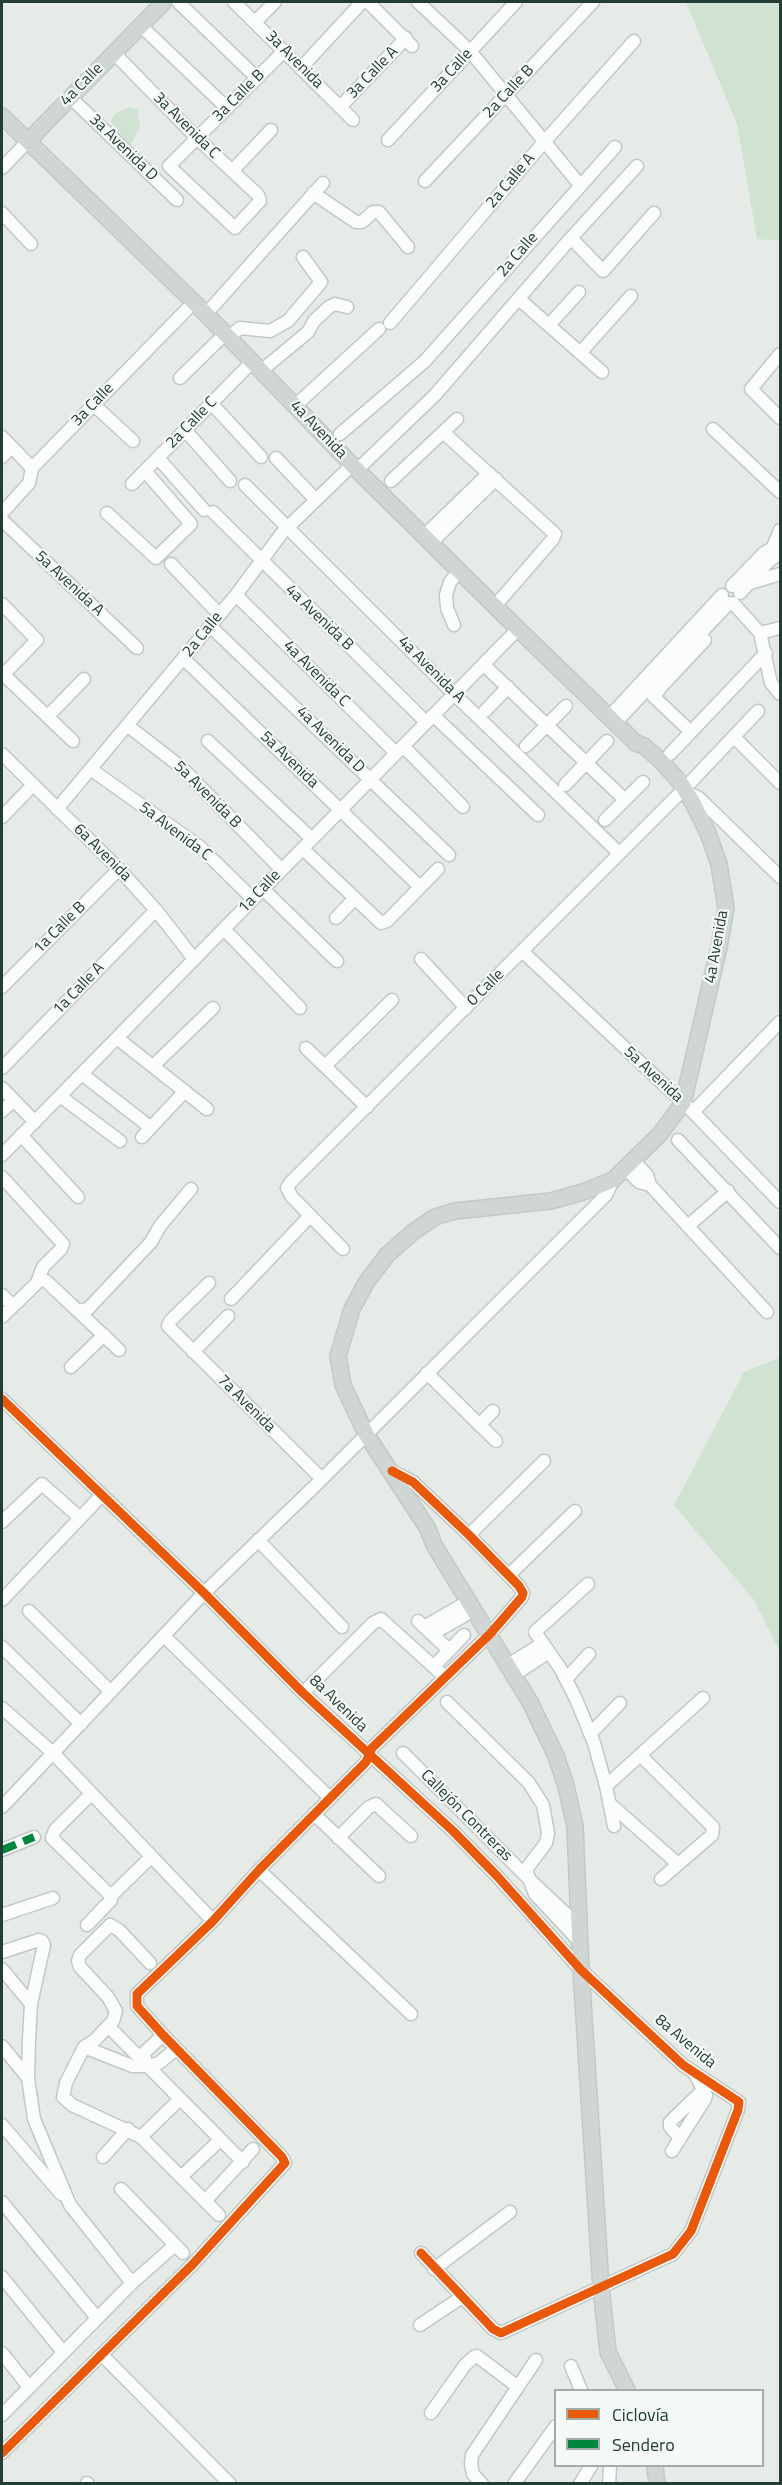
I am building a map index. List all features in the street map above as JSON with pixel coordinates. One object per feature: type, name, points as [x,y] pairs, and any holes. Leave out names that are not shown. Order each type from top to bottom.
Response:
[{"type":"main road","name":"4a Calle","points":[[28,141],[164,2]]},
{"type":"main road","name":"4a Avenida","points":[[2,116],[194,302],[354,467],[518,629],[636,743],[644,746],[660,760],[685,792],[701,818],[714,848],[723,880],[726,908],[688,1108]]},
{"type":"main road","points":[[626,2389],[608,2352],[601,2286],[581,1970],[575,1826],[566,1786],[546,1732],[511,1670],[434,1545],[428,1529],[366,1434],[343,1385],[338,1356],[352,1309],[366,1282],[387,1255],[435,1216],[455,1211],[551,1201],[584,1192],[613,1180],[688,1108]]},
{"type":"main road","points":[[378,1455],[384,1476],[420,1534],[434,1545]]},
{"type":"main road","points":[[655,2467],[657,2484]]},
{"type":"street","points":[[178,2],[257,78]]},
{"type":"street","name":"3a Avenida","points":[[234,2],[353,120]]},
{"type":"street","points":[[255,22],[275,2]]},
{"type":"street","points":[[301,68],[362,2]]},
{"type":"street","name":"3a Calle A","points":[[340,107],[409,42],[368,2]]},
{"type":"street","points":[[418,2],[467,54],[578,188]]},
{"type":"street","name":"3a Calle","points":[[388,140],[516,2]]},
{"type":"street","name":"2a Calle B","points":[[425,181],[593,2]]},
{"type":"street","points":[[140,25],[227,108]]},
{"type":"street","name":"2a Calle A","points":[[295,406],[384,326],[634,41]]},
{"type":"street","name":"3a Calle B","points":[[170,166],[284,51]]},
{"type":"street","name":"3a Avenida C","points":[[114,53],[197,138],[260,198]]},
{"type":"street","name":"3a Avenida D","points":[[70,97],[177,200]]},
{"type":"street","points":[[232,171],[271,130]]},
{"type":"street","name":"4a Calle","points":[[2,168],[28,141]]},
{"type":"street","name":"2a Calle","points":[[340,434],[425,360],[615,147]]},
{"type":"street","name":"3a Avenida D","points":[[170,166],[235,228],[260,201],[260,198]]},
{"type":"street","name":"2a Calle","points":[[57,809],[92,770],[236,595],[288,527],[435,395],[520,300],[571,238],[637,166]]},
{"type":"street","points":[[206,314],[323,183]]},
{"type":"street","points":[[314,193],[356,222],[362,222],[373,212],[379,212],[408,247]]},
{"type":"street","points":[[2,213],[31,244]]},
{"type":"street","points":[[571,238],[603,271],[654,213]]},
{"type":"street","points":[[180,378],[227,336],[240,328],[270,331],[288,321],[321,282],[303,257]]},
{"type":"street","points":[[549,325],[579,292]]},
{"type":"street","points":[[580,353],[631,296]]},
{"type":"street","points":[[520,300],[602,372]]},
{"type":"street","name":"3a Calle","points":[[2,513],[29,483],[32,468],[194,302]]},
{"type":"street","name":"2a Calle C","points":[[132,484],[212,403],[257,366],[308,332],[314,321],[329,308],[335,304],[347,307]]},
{"type":"street","points":[[780,354],[751,389],[780,418]]},
{"type":"street","points":[[212,403],[261,457]]},
{"type":"street","points":[[94,405],[133,441]]},
{"type":"street","points":[[391,482],[457,419]]},
{"type":"street","points":[[713,429],[780,492]]},
{"type":"street","points":[[185,430],[230,481]]},
{"type":"street","points":[[443,432],[555,534],[495,606]]},
{"type":"street","points":[[2,437],[32,468]]},
{"type":"street","points":[[2,457],[11,447]]},
{"type":"street","name":"4a Avenida B","points":[[158,458],[208,511],[262,562],[430,719],[538,815]]},
{"type":"street","points":[[276,458],[316,500]]},
{"type":"street","points":[[107,513],[156,558],[191,524],[145,471]]},
{"type":"street","points":[[427,539],[492,476]]},
{"type":"street","name":"4a Avenida A","points":[[245,485],[454,694],[619,853]]},
{"type":"street","name":"5a Avenida A","points":[[2,520],[137,648]]},
{"type":"street","points":[[612,720],[778,548],[780,530]]},
{"type":"street","points":[[171,564],[219,614]]},
{"type":"street","points":[[454,625],[447,608],[446,595],[450,582],[459,571]]},
{"type":"street","points":[[734,595],[780,574]]},
{"type":"street","name":"4a Avenida C","points":[[236,595],[463,807]]},
{"type":"street","points":[[734,595],[744,614],[760,633],[780,694]]},
{"type":"street","points":[[2,604],[37,640],[2,675],[73,741]]},
{"type":"street","points":[[691,732],[654,697],[722,621]]},
{"type":"street","name":"4a Avenida D","points":[[210,626],[449,855]]},
{"type":"street","points":[[760,633],[780,628]]},
{"type":"street","name":"1a Calle","points":[[2,1155],[518,629]]},
{"type":"street","points":[[670,754],[766,653]]},
{"type":"street","name":"5a Avenida","points":[[183,659],[420,887]]},
{"type":"street","points":[[484,665],[625,800]]},
{"type":"street","points":[[48,716],[84,679]]},
{"type":"street","points":[[485,711],[508,687]]},
{"type":"street","points":[[526,746],[566,706]]},
{"type":"street","name":"0 Calle","points":[[310,1216],[288,1192],[290,1183],[619,853],[685,792],[758,711]]},
{"type":"street","name":"5a Avenida B","points":[[128,726],[181,767],[282,870]]},
{"type":"street","points":[[734,737],[780,783]]},
{"type":"street","points":[[208,741],[378,921],[384,923],[438,869]]},
{"type":"street","points":[[564,785],[607,741]]},
{"type":"street","name":"6a Avenida","points":[[2,754],[119,869],[156,910],[194,959]]},
{"type":"street","name":"5a Avenida C","points":[[92,770],[200,847],[253,899]]},
{"type":"street","points":[[605,820],[643,782]]},
{"type":"street","points":[[2,817],[33,785]]},
{"type":"street","name":"4a Avenida","points":[[685,792],[699,798],[780,876]]},
{"type":"street","name":"1a Calle B","points":[[2,987],[119,869]]},
{"type":"street","points":[[263,889],[337,961]]},
{"type":"street","points":[[336,918],[355,898]]},
{"type":"street","name":"1a Calle A","points":[[2,1068],[156,910]]},
{"type":"street","points":[[224,929],[300,1008]]},
{"type":"street","name":"5a Avenida","points":[[522,951],[688,1108],[780,1202]]},
{"type":"street","points":[[421,959],[466,1008]]},
{"type":"street","points":[[325,1066],[392,1000]]},
{"type":"street","points":[[153,1066],[213,1008]]},
{"type":"street","points":[[688,1108],[780,1022]]},
{"type":"street","points":[[117,1038],[207,1109]]},
{"type":"street","points":[[306,1048],[367,1107]]},
{"type":"street","points":[[82,1074],[146,1124]]},
{"type":"street","points":[[2,1088],[35,1122]]},
{"type":"street","points":[[142,1137],[185,1091]]},
{"type":"street","points":[[60,1096],[120,1141]]},
{"type":"street","points":[[2,1111],[14,1100]]},
{"type":"street","points":[[21,1135],[78,1197]]},
{"type":"street","points":[[678,1140],[780,1248]]},
{"type":"street","points":[[630,1164],[647,1175],[650,1185],[767,1312]]},
{"type":"street","points":[[2,1177],[63,1244],[43,1267],[38,1280],[2,1317]]},
{"type":"street","points":[[3,1802],[81,1724],[204,1593],[322,1479],[606,1195],[613,1180]]},
{"type":"street","points":[[78,1311],[88,1309],[111,1286],[150,1242],[190,1189]]},
{"type":"street","points":[[688,1226],[728,1191]]},
{"type":"street","points":[[231,1299],[310,1216],[343,1249]]},
{"type":"street","points":[[38,1280],[46,1281],[119,1350]]},
{"type":"street","name":"7a Avenida","points":[[209,1282],[170,1321],[168,1326],[322,1479]]},
{"type":"street","points":[[2,1295],[13,1306]]},
{"type":"street","points":[[193,1352],[228,1316]]},
{"type":"street","points":[[71,1367],[104,1335]]},
{"type":"street","points":[[427,1373],[496,1441]]},
{"type":"street","name":"8a Avenida","points":[[2,1399],[204,1593],[303,1693],[475,1853],[581,1970],[683,2065],[739,2102],[692,2231],[682,2245],[673,2254],[601,2286]]},
{"type":"street","points":[[479,1425],[493,1411]]},
{"type":"street","points":[[469,1536],[544,1461]]},
{"type":"street","points":[[2,2453],[201,2256],[285,2163],[282,2157],[137,2006],[137,1994],[213,1921],[259,1870],[366,1762],[372,1748],[490,1634],[522,1597],[522,1590],[509,1575],[469,1536],[413,1482],[392,1471]]},
{"type":"street","points":[[2,1522],[42,1484],[80,1518]]},
{"type":"street","points":[[2,1600],[102,1495]]},
{"type":"street","points":[[509,1575],[575,1511]]},
{"type":"street","points":[[258,1540],[342,1627]]},
{"type":"street","points":[[588,1584],[535,1632],[566,1679],[576,1699],[590,1734],[606,1786],[614,1826]]},
{"type":"street","points":[[449,1650],[425,1627],[472,1606]]},
{"type":"street","points":[[29,1611],[111,1692]]},
{"type":"street","points":[[303,1693],[373,1623],[381,1619],[445,1677]]},
{"type":"street","points":[[438,1662],[464,1635]]},
{"type":"street","points":[[164,1636],[330,1798]]},
{"type":"street","points":[[2,1647],[81,1724]]},
{"type":"street","points":[[511,1670],[546,1647]]},
{"type":"street","points":[[566,1679],[589,1654]]},
{"type":"street","points":[[606,1786],[703,1698]]},
{"type":"street","points":[[447,1702],[529,1783],[543,1805],[548,1833],[546,1844],[527,1868],[528,1878]]},
{"type":"street","points":[[590,1734],[620,1703]]},
{"type":"street","points":[[2,1708],[53,1753],[213,1921]]},
{"type":"street","name":"Callejón Contreras","points":[[403,1753],[579,1926]]},
{"type":"street","points":[[640,1755],[713,1827],[712,1835],[661,1879]]},
{"type":"street","points":[[91,1794],[55,1830],[52,1838],[111,1896]]},
{"type":"street","points":[[609,1803],[678,1864]]},
{"type":"street","points":[[338,1838],[369,1807],[376,1804],[411,1836]]},
{"type":"street","points":[[314,1814],[379,1876]]},
{"type":"street","points":[[2,1850],[34,1837]]},
{"type":"street","points":[[87,1925],[111,1900],[111,1896],[151,1857]]},
{"type":"street","points":[[259,1870],[411,2014]]},
{"type":"street","name":"Callejón Contreras","points":[[528,1878],[535,1894],[580,1942]]},
{"type":"street","points":[[2,1915],[53,1898]]},
{"type":"street","points":[[150,1963],[119,1930],[110,1925],[80,1955],[78,1961],[80,1967],[113,2004],[116,2011],[113,2021],[84,2048],[66,2083],[63,2097],[72,2105],[141,2137],[219,2215]]},
{"type":"street","points":[[2,1953],[39,1940],[44,1945],[31,2004],[28,2078],[37,2126],[70,2205]]},
{"type":"street","points":[[2,1969],[31,2004]]},
{"type":"street","points":[[108,2026],[243,2162]]},
{"type":"street","points":[[146,2066],[144,2053],[163,2035]]},
{"type":"street","points":[[2,2046],[28,2078]]},
{"type":"street","points":[[84,2048],[132,2066],[159,2063],[176,2049]]},
{"type":"street","points":[[672,2151],[701,2107],[706,2095],[695,2073]]},
{"type":"street","points":[[680,2138],[670,2127],[670,2122],[703,2090]]},
{"type":"street","points":[[141,2137],[179,2100]]},
{"type":"street","points":[[2,2125],[132,2283]]},
{"type":"street","points":[[103,2157],[128,2130]]},
{"type":"street","points":[[182,2176],[220,2140]]},
{"type":"street","points":[[206,2200],[253,2149]]},
{"type":"street","points":[[2,2415],[132,2283],[179,2249],[121,2189]]},
{"type":"street","points":[[2,2202],[97,2318]]},
{"type":"street","points":[[434,2269],[510,2212]]},
{"type":"street","points":[[421,2253],[492,2329],[501,2333],[601,2286]]},
{"type":"street","points":[[2,2277],[63,2352]]},
{"type":"street","points":[[420,2325],[462,2297]]},
{"type":"street","points":[[2,2353],[29,2387]]},
{"type":"street","points":[[102,2355],[230,2484]]},
{"type":"street","points":[[431,2413],[465,2364],[477,2356],[518,2387]]},
{"type":"street","points":[[482,2484],[473,2474],[472,2455],[536,2360]]},
{"type":"street","points":[[571,2366],[580,2389]]},
{"type":"street","points":[[514,2484],[554,2427]]},
{"type":"street","points":[[580,2484],[590,2467]]},
{"type":"street","points":[[609,2484],[610,2467]]},
{"type":"green space","points":[[686,2],[780,2],[780,241],[757,239],[737,124]]},
{"type":"green space","points":[[128,107],[137,109],[140,127],[129,148],[115,130],[111,120],[115,114]]},
{"type":"green space","points":[[780,1358],[780,1652],[754,1600],[674,1505],[744,1372]]},
{"type":"marked path","points":[[2,1850],[34,1837]]},
{"type":"cycle path","points":[[2,1399],[204,1593],[303,1693],[453,1831],[497,1876],[581,1970],[683,2065],[739,2102],[738,2110],[691,2231],[673,2254],[501,2333],[493,2329],[421,2253]]},
{"type":"cycle path","points":[[2,2453],[193,2264],[285,2163],[282,2157],[137,2006],[137,1994],[213,1921],[259,1870],[366,1762],[372,1748],[490,1634],[522,1597],[523,1593],[519,1586],[469,1535],[413,1482],[392,1471]]}]
